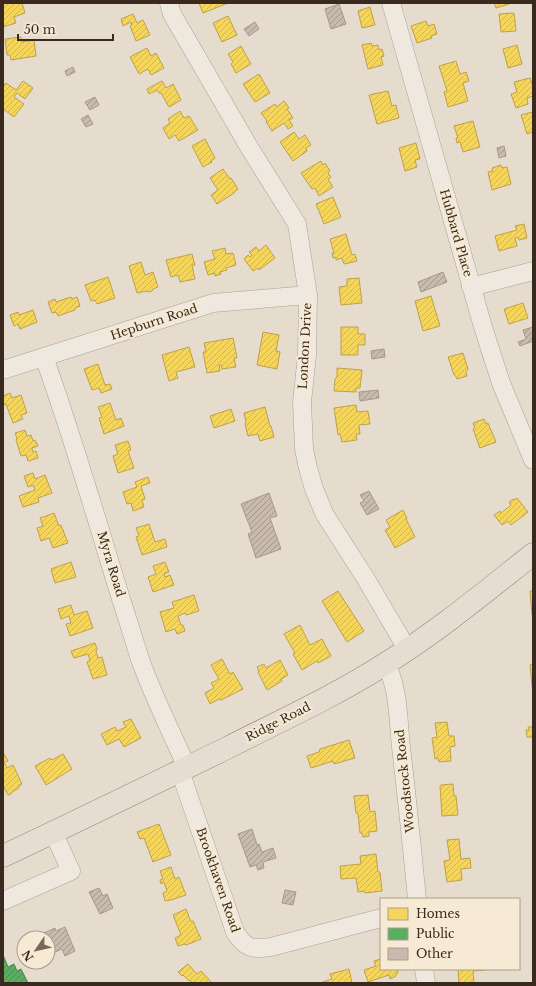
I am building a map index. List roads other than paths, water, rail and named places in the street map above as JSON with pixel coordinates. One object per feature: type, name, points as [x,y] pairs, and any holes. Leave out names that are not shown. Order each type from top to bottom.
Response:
[{"type":"main road","name":"Ridge Road","points":[[3,856],[184,769],[313,705],[353,683],[386,664],[407,649],[461,610],[533,554]]},
{"type":"street","name":"London Drive","points":[[169,3],[172,14],[249,146],[297,224],[308,295],[307,355],[302,402],[304,449],[308,468],[314,489],[326,515],[407,649]]},
{"type":"street","name":"Hubbard Place","points":[[391,3],[471,287],[501,383],[533,460]]},
{"type":"street","points":[[471,287],[533,270]]},
{"type":"street","name":"Hepburn Road","points":[[3,370],[213,303],[308,295]]},
{"type":"street","name":"Myra Road","points":[[44,357],[76,449],[141,662],[184,769]]},
{"type":"street","name":"Woodstock Road","points":[[386,664],[393,681],[398,709],[417,898]]},
{"type":"street","name":"Brookhaven Road","points":[[184,769],[235,932],[241,942],[249,947],[260,949],[380,918]]},
{"type":"street","points":[[3,901],[71,871],[53,832]]},
{"type":"street","points":[[424,970],[426,983]]}]
